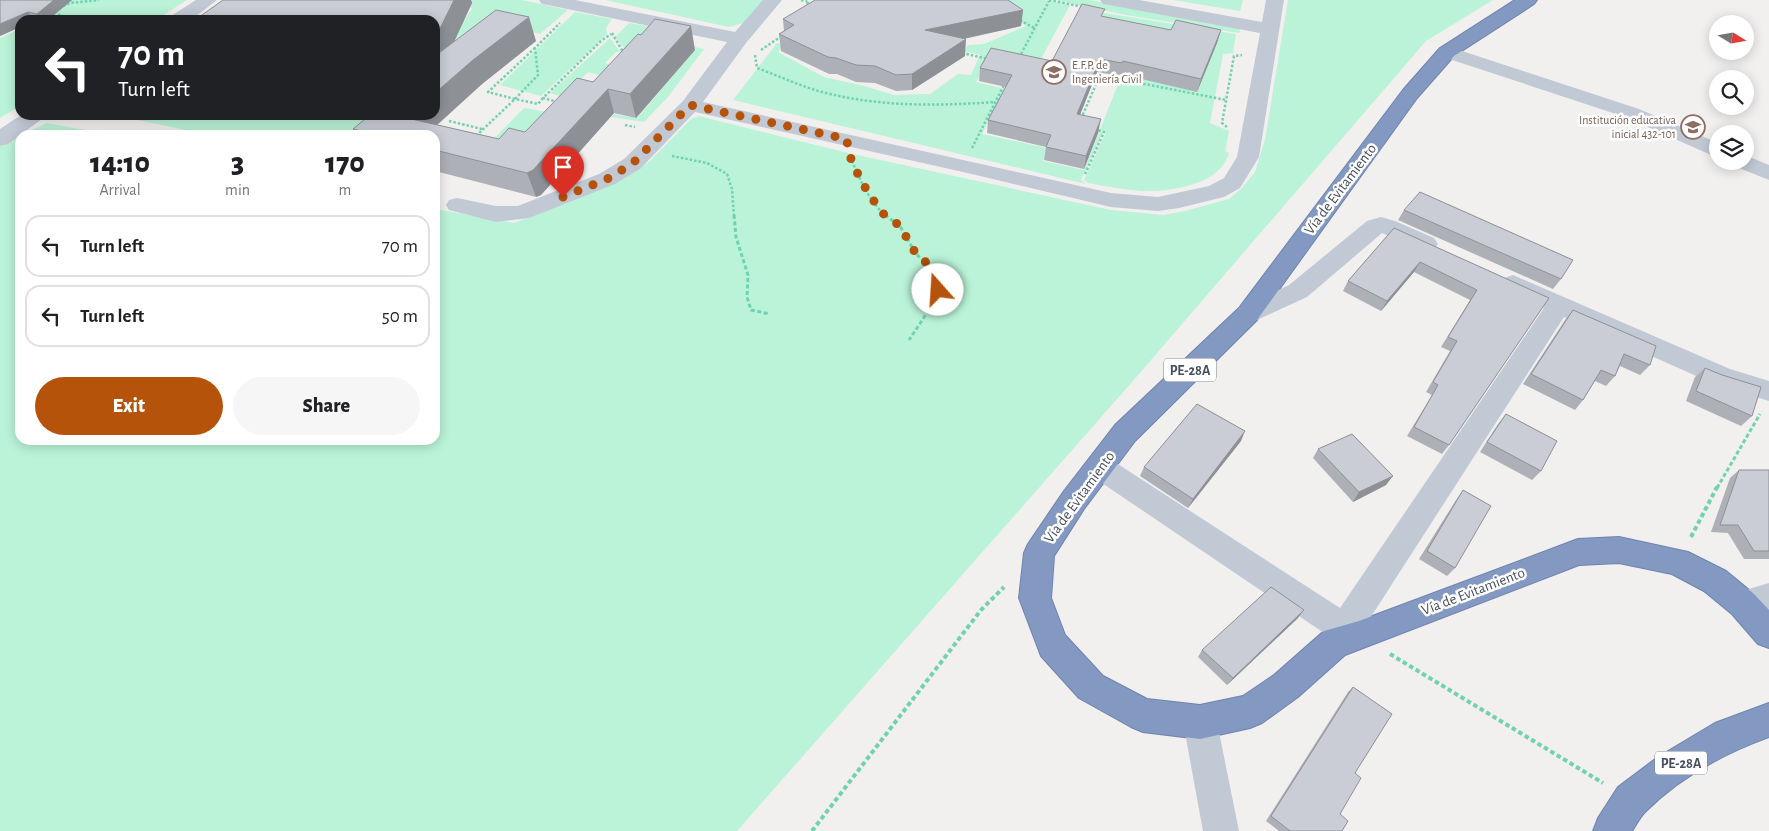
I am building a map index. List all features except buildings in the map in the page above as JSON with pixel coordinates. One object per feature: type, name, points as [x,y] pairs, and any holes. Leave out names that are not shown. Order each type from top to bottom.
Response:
[{"type":"highway","name":"Vía de Evitamiento","points":[[1528,0],[1447,52],[1410,94],[1248,314],[1125,433],[1074,500],[1039,553],[1036,598],[1053,645],[1091,687],[1143,715],[1200,722],[1250,711],[1286,686],[1347,636],[1578,552],[1619,550],[1678,562],[1756,600],[1769,633]]},
{"type":"highway","name":"PE-28A","points":[[1612,831],[1631,800],[1670,769],[1727,735],[1769,720]]},
{"type":"street","points":[[186,15],[208,0]]},
{"type":"street","points":[[548,0],[739,39]]},
{"type":"street","points":[[457,205],[496,214],[521,213],[607,179],[632,164],[656,142],[690,105],[739,39],[773,0]]},
{"type":"street","points":[[1109,0],[1270,29]]},
{"type":"street","points":[[690,105],[963,165],[1111,200],[1158,204],[1179,202],[1216,192],[1232,183],[1248,156],[1275,0]]},
{"type":"street","points":[[1447,52],[1632,113],[1709,146]]},
{"type":"street","points":[[0,139],[28,120]]},
{"type":"street","points":[[1754,166],[1769,173]]},
{"type":"street","points":[[1248,314],[1298,291],[1375,227],[1381,225],[1451,255]]},
{"type":"street","points":[[1496,276],[1721,376],[1767,399]]},
{"type":"street","points":[[1100,467],[1347,636],[1560,305]]},
{"type":"street","points":[[1200,722],[1221,831]]},
{"type":"path","points":[[60,15],[51,11],[70,3],[99,0]]},
{"type":"path","points":[[801,0],[808,1],[804,10]]},
{"type":"path","points":[[1016,64],[1049,0],[1088,8]]},
{"type":"path","points":[[578,6],[488,92],[538,104],[601,41],[611,34]]},
{"type":"path","points":[[1078,12],[1081,7]]},
{"type":"path","points":[[1019,19],[1034,28]]},
{"type":"path","points":[[784,35],[755,54],[757,68],[828,94],[873,102],[940,106],[995,102]]},
{"type":"path","points":[[471,140],[538,75],[534,65],[538,56],[535,48]]},
{"type":"path","points":[[955,52],[990,59]]},
{"type":"path","points":[[1231,130],[1222,123],[1234,56],[1246,54]]},
{"type":"path","points":[[1019,59],[1023,60]]},
{"type":"path","points":[[1090,73],[1226,100]]},
{"type":"path","points":[[1078,126],[1100,75]]},
{"type":"path","points":[[963,165],[1007,79]]},
{"type":"path","points":[[543,98],[562,103]]},
{"type":"path","points":[[449,120],[483,129]]},
{"type":"path","points":[[625,125],[657,132],[656,142],[673,157],[707,162],[727,174],[732,189],[736,237],[748,275],[749,286],[747,296],[751,310],[770,314]]},
{"type":"path","points":[[1082,180],[1104,132],[1091,129]]},
{"type":"path","points":[[847,139],[848,152],[861,181],[881,212],[900,226],[916,254],[928,264],[936,277],[938,290],[933,304],[909,340]]},
{"type":"path","points":[[1678,562],[1715,491],[1767,399]]},
{"type":"path","points":[[812,831],[980,610],[1039,553]]},
{"type":"path","points":[[1347,636],[1631,800]]},
{"type":"green space","points":[[68,0],[187,0],[164,15],[44,15]]},
{"type":"green space","points":[[469,0],[522,0],[568,10],[540,34],[506,25],[440,80],[440,28],[464,20],[472,9],[467,3]]},
{"type":"green space","points":[[605,0],[764,0],[743,23],[729,27]]},
{"type":"green space","points":[[992,0],[1044,0],[1070,5],[1041,59],[990,57],[976,82],[1005,89],[982,134],[1047,148],[1043,161],[1084,170],[1099,131],[1103,132],[1081,180],[1086,184],[733,100],[777,43],[783,45],[778,52],[824,77],[894,95],[930,94],[958,74],[971,75],[980,55],[964,51],[968,45],[984,44],[1026,26]]},
{"type":"green space","points":[[1056,0],[1090,0],[1241,28],[1239,33],[1126,15]]},
{"type":"green space","points":[[1173,0],[1243,0],[1240,11]]},
{"type":"green space","points":[[1288,0],[1493,0],[1426,41],[1132,382],[737,831],[0,831],[0,145],[15,138],[15,445],[440,445],[440,210],[514,223],[620,181],[650,161],[691,119],[699,116],[848,153],[1111,210],[1164,215],[1229,199],[1242,188],[1255,172],[1265,140]]},
{"type":"green space","points":[[1085,10],[1236,34],[1233,53],[1223,54],[1210,123],[1229,131],[1225,151],[1229,153],[1224,164],[1216,173],[1180,188],[1154,191],[1122,189],[1088,183],[1084,180],[1106,132],[1100,130],[1137,36]]},
{"type":"green space","points":[[575,12],[612,19],[606,28],[607,34],[541,96],[500,85]]},
{"type":"green space","points":[[629,23],[659,28],[624,48],[615,37]]},
{"type":"green space","points":[[15,31],[15,109],[0,118],[0,38]]},
{"type":"green space","points":[[610,38],[620,52],[616,52],[605,63],[617,67],[602,76],[588,72],[563,97],[550,93]]},
{"type":"green space","points":[[656,38],[704,49],[668,97],[644,122],[611,117],[614,114],[637,118],[696,49],[660,42]]},
{"type":"green space","points":[[524,108],[547,112],[519,150],[478,155]]},
{"type":"green space","points":[[138,120],[396,120],[388,130],[185,130]]},
{"type":"green space","points":[[47,123],[86,130],[32,130]]},
{"type":"place","name":"E.F.P. de Ingeniería Civil","points":[[1054,72]]},
{"type":"place","name":"Institución educativa inicial 432-101","points":[[1693,127]]},
{"type":"route","points":[[563,197],[607,179],[632,164],[656,142],[690,105],[847,139],[848,152],[861,181],[881,212],[900,226],[916,254],[928,264],[936,277],[938,290]]}]
